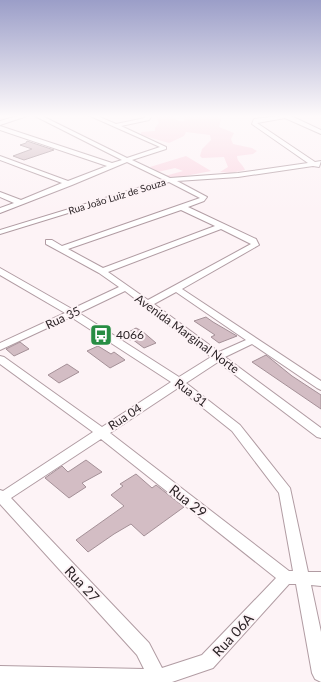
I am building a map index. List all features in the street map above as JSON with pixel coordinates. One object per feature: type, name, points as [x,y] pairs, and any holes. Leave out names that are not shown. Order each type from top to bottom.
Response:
[{"type":"street","points":[[56,147],[114,166]]},
{"type":"street","points":[[63,248],[202,200],[204,197],[103,147]]},
{"type":"street","points":[[0,211],[129,159],[164,148],[163,147]]},
{"type":"street","points":[[291,147],[320,165]]},
{"type":"street","points":[[0,158],[70,184]]},
{"type":"street","name":"Rua João Luiz de Souza","points":[[0,232],[170,180],[238,175],[320,165]]},
{"type":"street","points":[[0,194],[21,203]]},
{"type":"street","points":[[148,304],[255,245],[253,242],[181,206]]},
{"type":"street","points":[[102,271],[221,226]]},
{"type":"street","name":"Avenida Marginal Norte","points":[[49,242],[63,248],[102,271],[219,356],[321,434]]},
{"type":"street","name":"Rua 31","points":[[0,271],[73,314],[178,382],[236,428],[285,492],[302,579]]},
{"type":"street","name":"Rua 35","points":[[0,347],[73,314],[125,288]]},
{"type":"street","points":[[177,289],[321,386]]},
{"type":"street","name":"Rua 04","points":[[1,497],[219,356],[253,340]]},
{"type":"street","name":"Rua 29","points":[[0,359],[101,432],[286,577]]},
{"type":"street","name":"Rua 27","points":[[1,497],[143,649],[158,680]]},
{"type":"street","points":[[286,577],[302,579],[321,578]]},
{"type":"street","name":"Rua 06A","points":[[0,675],[158,680],[207,662],[286,577]]},
{"type":"street","points":[[302,579],[321,673]]},
{"type":"shaded area","points":[[204,147],[246,147],[257,151],[253,154],[237,156],[245,170],[231,173],[220,172],[228,167],[224,157],[202,158],[200,156]]},
{"type":"shaded area","points":[[186,156],[211,171],[170,179],[165,176],[183,171],[175,168],[158,172],[150,167]]},
{"type":"building","points":[[25,147],[44,147],[54,150],[24,160],[13,156],[32,149]]},
{"type":"building","points":[[206,317],[237,336],[219,343],[211,337],[215,335],[194,321]]},
{"type":"building","points":[[136,328],[156,343],[144,348],[132,339],[130,340],[123,335]]},
{"type":"building","points":[[20,342],[29,349],[14,356],[6,349]]},
{"type":"building","points":[[98,346],[111,354],[114,352],[125,360],[110,368],[87,351]]},
{"type":"building","points":[[266,355],[292,376],[321,395],[321,409],[252,362]]},
{"type":"building","points":[[67,364],[79,372],[59,383],[48,375]]},
{"type":"building","points":[[86,460],[102,472],[82,483],[86,487],[69,498],[45,478],[62,466],[68,472]]},
{"type":"building","points":[[136,474],[152,488],[156,485],[184,507],[144,536],[131,524],[88,552],[76,540],[124,506],[111,495],[123,486],[120,484]]},
{"type":"place","name":"4066","points":[[101,335]]}]
